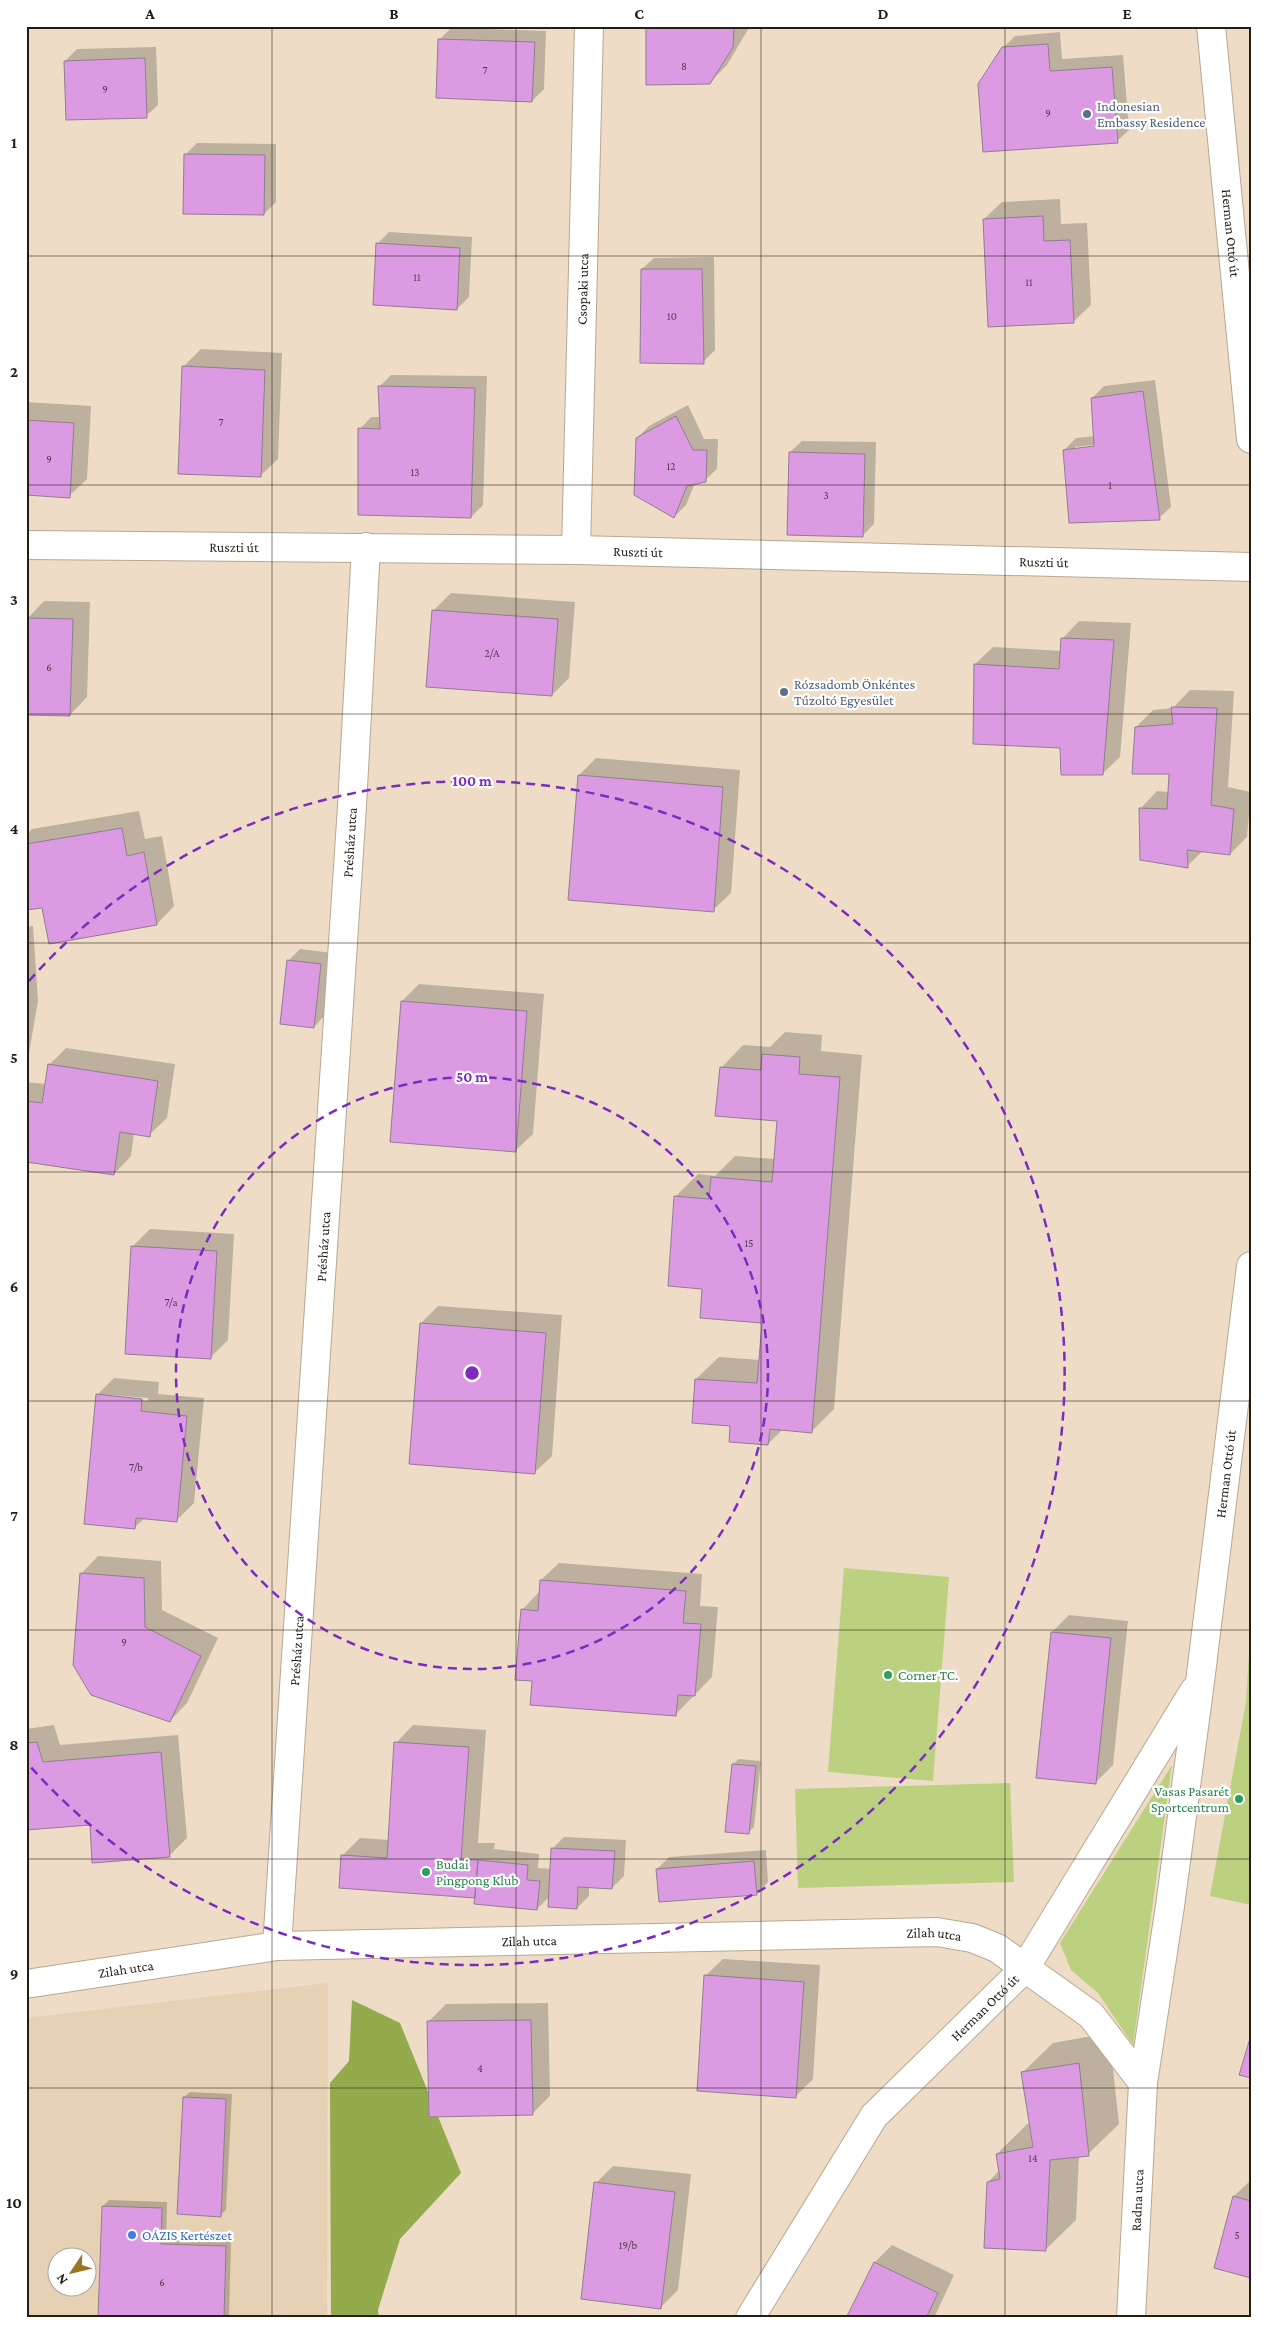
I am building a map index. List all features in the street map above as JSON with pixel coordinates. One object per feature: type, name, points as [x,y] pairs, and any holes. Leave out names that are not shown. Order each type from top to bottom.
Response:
[{"type":"street","name":"Csopaki utca","points":[[576,550],[589,26]]},
{"type":"street","name":"Herman Ottó út","points":[[1211,26],[1251,439]]},
{"type":"street","name":"Ruszti út","points":[[26,546],[576,550],[1251,566]]},
{"type":"street","name":"Présház utca","points":[[277,1946],[351,816],[366,547]]},
{"type":"street","name":"Herman Ottó út","points":[[1170,1906],[1200,1682],[1251,1266]]},
{"type":"street","name":"Herman Ottó út","points":[[750,2318],[874,2116],[1025,1968],[1200,1682]]},
{"type":"street","name":"Radna utca","points":[[1131,2318],[1144,2083],[1170,1906]]},
{"type":"street","name":"Zilah utca","points":[[26,1984],[277,1946],[937,1932],[972,1938],[997,1948],[1025,1968]]},
{"type":"street","points":[[1025,1968],[1091,2015],[1144,2083]]},
{"type":"shaded area","points":[[328,1983],[327,2318],[26,2318],[26,2018]]},
{"type":"green space","name":"Corner TC.","points":[[844,1568],[949,1577],[933,1781],[828,1772]]},
{"type":"green space","name":"Vasas Pasarét Sportcentrum","points":[[1251,1623],[1251,1905],[1210,1896],[1246,1702]]},
{"type":"green space","points":[[1172,1765],[1133,2045],[1098,1993],[1071,1970],[1060,1943]]},
{"type":"green space","points":[[1010,1783],[1014,1882],[798,1888],[795,1789]]},
{"type":"green space","points":[[352,2000],[400,2023],[461,2173],[400,2239],[378,2310],[379,2318],[331,2318],[330,2083],[349,2061]]},
{"type":"building","points":[[646,26],[734,26],[733,47],[710,84],[646,85]]},
{"type":"building","points":[[438,39],[535,42],[532,102],[436,98]]},
{"type":"building","points":[[1048,44],[1050,71],[1112,67],[1118,143],[983,152],[978,84],[1002,47]]},
{"type":"building","points":[[145,58],[147,118],[66,120],[64,61]]},
{"type":"building","points":[[184,154],[265,155],[264,215],[183,214]]},
{"type":"building","points":[[1043,216],[1044,241],[1070,240],[1074,323],[988,327],[983,219]]},
{"type":"building","points":[[376,243],[460,248],[457,310],[373,305]]},
{"type":"building","points":[[641,269],[702,269],[704,364],[640,363]]},
{"type":"building","points":[[182,366],[265,370],[261,477],[178,474]]},
{"type":"building","points":[[378,386],[475,388],[471,518],[358,515],[358,428],[380,429]]},
{"type":"building","points":[[1143,391],[1160,520],[1069,523],[1063,450],[1094,446],[1091,398]]},
{"type":"building","points":[[676,416],[693,450],[707,450],[706,482],[687,486],[674,518],[634,495],[636,438]]},
{"type":"building","points":[[26,420],[74,423],[70,498],[26,495]]},
{"type":"building","points":[[789,452],[865,454],[863,537],[787,535]]},
{"type":"building","points":[[432,610],[558,619],[552,696],[426,687]]},
{"type":"building","points":[[26,618],[73,619],[70,716],[26,715]]},
{"type":"building","points":[[1061,638],[1114,640],[1103,775],[1061,775],[1060,748],[973,744],[974,664],[1059,669]]},
{"type":"building","points":[[1171,707],[1217,708],[1211,805],[1234,809],[1230,855],[1187,850],[1188,868],[1140,860],[1139,808],[1167,809],[1169,774],[1132,774],[1135,727],[1173,724]]},
{"type":"building","points":[[578,775],[723,787],[714,912],[568,900]]},
{"type":"building","points":[[122,828],[127,856],[144,852],[157,925],[49,944],[42,908],[26,910],[26,844]]},
{"type":"building","points":[[287,960],[321,964],[314,1028],[280,1024]]},
{"type":"building","points":[[401,1001],[527,1011],[516,1152],[390,1142]]},
{"type":"building","points":[[762,1054],[800,1057],[799,1074],[840,1077],[812,1433],[770,1429],[768,1445],[729,1442],[730,1426],[692,1423],[695,1379],[757,1383],[762,1323],[700,1318],[702,1289],[668,1286],[674,1196],[709,1199],[711,1177],[772,1182],[777,1121],[715,1116],[720,1067],[761,1070]]},
{"type":"building","points":[[48,1064],[158,1081],[150,1137],[120,1132],[114,1175],[26,1162],[26,1101],[42,1103]]},
{"type":"building","points":[[131,1246],[217,1251],[211,1359],[125,1354]]},
{"type":"building","points":[[420,1323],[546,1333],[535,1474],[409,1464]]},
{"type":"building","points":[[96,1394],[142,1399],[141,1411],[187,1416],[177,1522],[136,1518],[135,1529],[84,1524]]},
{"type":"building","points":[[80,1573],[144,1578],[145,1627],[201,1656],[170,1722],[91,1695],[73,1665]]},
{"type":"building","points":[[540,1580],[686,1591],[683,1623],[701,1624],[695,1696],[678,1695],[676,1716],[530,1705],[532,1681],[515,1680],[521,1609],[538,1611]]},
{"type":"building","points":[[1051,1632],[1111,1638],[1096,1784],[1036,1778]]},
{"type":"building","points":[[37,1742],[43,1762],[161,1752],[170,1857],[92,1863],[90,1825],[26,1830],[26,1743]]},
{"type":"building","points":[[394,1742],[469,1747],[461,1860],[478,1860],[475,1898],[339,1888],[341,1855],[387,1858]]},
{"type":"building","points":[[732,1764],[756,1766],[749,1834],[725,1832]]},
{"type":"building","points":[[551,1848],[615,1851],[612,1889],[578,1887],[577,1909],[548,1907]]},
{"type":"building","points":[[478,1860],[528,1865],[527,1880],[540,1881],[537,1910],[474,1904]]},
{"type":"building","points":[[754,1861],[757,1895],[659,1902],[656,1869]]},
{"type":"building","points":[[704,1975],[804,1982],[796,2098],[697,2091]]},
{"type":"building","points":[[531,2020],[533,2115],[429,2117],[427,2021]]},
{"type":"building","points":[[1251,2035],[1251,2078],[1239,2075]]},
{"type":"building","points":[[1079,2063],[1089,2156],[1050,2160],[1046,2251],[984,2248],[987,2182],[1000,2179],[996,2154],[1033,2147],[1021,2072]]},
{"type":"building","points":[[183,2097],[226,2099],[221,2217],[177,2214]]},
{"type":"building","points":[[594,2182],[675,2192],[661,2309],[581,2299]]},
{"type":"building","points":[[1233,2196],[1251,2201],[1251,2278],[1214,2268]]},
{"type":"building","points":[[102,2206],[162,2208],[161,2244],[226,2246],[224,2318],[98,2318]]},
{"type":"building","points":[[874,2262],[938,2293],[926,2318],[846,2318]]},
{"type":"place","name":"Indonesian Embassy Residence","points":[[1087,114]]},
{"type":"place","name":"Rózsadomb Önkéntes Tűzoltó Egyesület","points":[[784,692]]},
{"type":"place","name":"Corner TC.","points":[[888,1675]]},
{"type":"place","name":"Vasas Pasarét Sportcentrum","points":[[1239,1799]]},
{"type":"place","name":"Budai Pingpong Klub","points":[[426,1872]]},
{"type":"place","name":"OÁZIS Kertészet","points":[[132,2235]]}]
